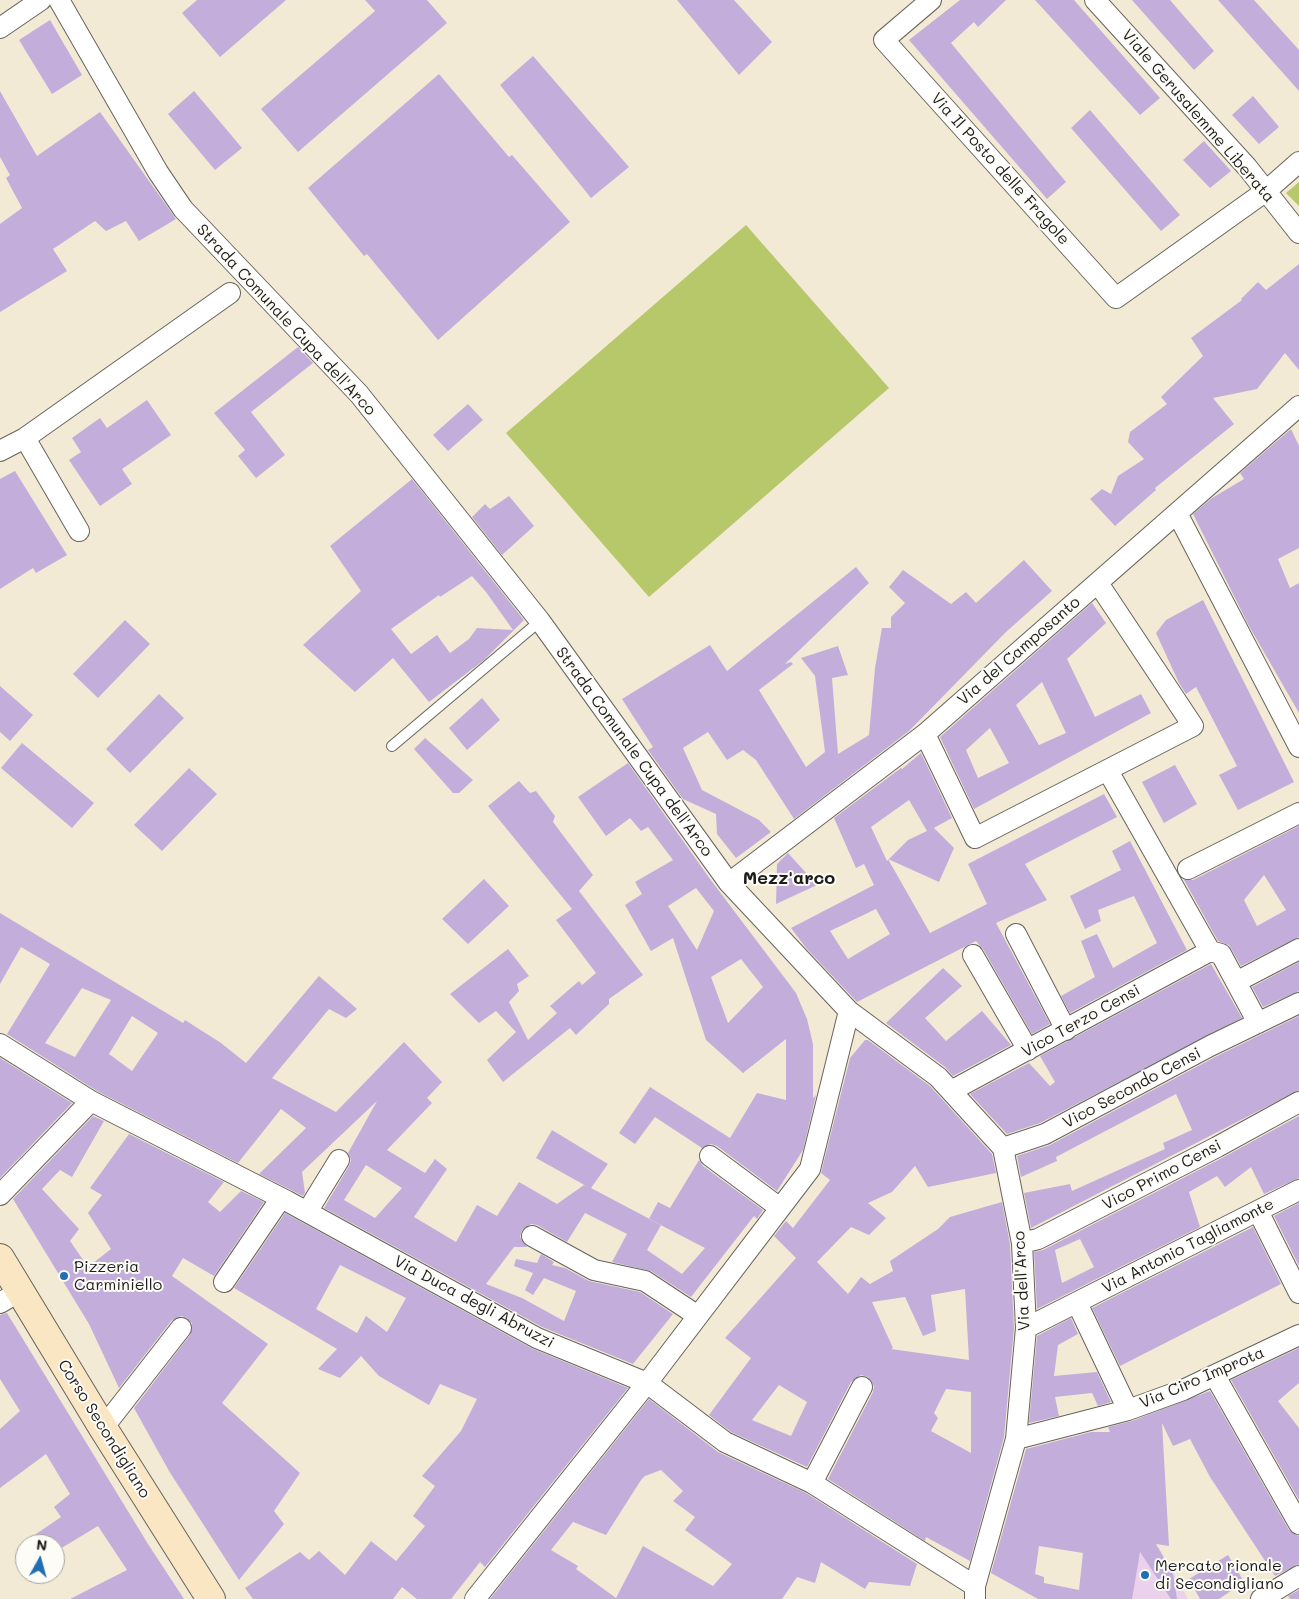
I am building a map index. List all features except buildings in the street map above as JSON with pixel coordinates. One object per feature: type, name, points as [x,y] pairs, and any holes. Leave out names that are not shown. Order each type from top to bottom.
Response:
[{"type":"main road","name":"Corso Secondigliano","points":[[0,1258],[10,1297],[103,1428],[211,1599]]},
{"type":"street","points":[[0,28],[42,0]]},
{"type":"street","name":"Strada Comunale Cupa dell'Arco","points":[[59,0],[158,172],[183,209],[211,241],[359,394],[540,621],[728,883],[849,1011]]},
{"type":"street","name":"Via Il Posto delle Fragole","points":[[931,0],[884,40],[1116,298],[1266,191]]},
{"type":"street","name":"Viale Gerusalemme Liberata","points":[[1095,0],[1247,167],[1299,233]]},
{"type":"street","points":[[1266,191],[1299,162]]},
{"type":"street","points":[[0,451],[25,438],[230,294]]},
{"type":"street","name":"Via del Camposanto","points":[[728,883],[925,734],[1177,513],[1297,413]]},
{"type":"street","points":[[25,438],[79,531]]},
{"type":"street","points":[[1177,513],[1299,747]]},
{"type":"street","points":[[925,734],[975,838],[1193,726],[1098,583]]},
{"type":"street","points":[[1108,771],[1210,950],[1221,954],[1258,1023]]},
{"type":"street","points":[[1188,868],[1299,813]]},
{"type":"street","points":[[1016,934],[1066,1030]]},
{"type":"street","points":[[1236,982],[1299,949]]},
{"type":"street","name":"Vico Terzo Censi","points":[[951,1091],[1210,950]]},
{"type":"street","points":[[973,955],[1028,1050]]},
{"type":"street","name":"Vico Secondo Censi","points":[[1003,1148],[1045,1134],[1210,1046],[1299,1003]]},
{"type":"street","points":[[475,1599],[647,1383],[810,1169],[849,1011],[938,1077],[1003,1148]]},
{"type":"street","name":"Via Duca degli Abruzzi","points":[[0,1044],[91,1101],[281,1198],[537,1338],[647,1383],[725,1442],[812,1483],[975,1592]]},
{"type":"street","points":[[0,1195],[91,1101]]},
{"type":"street","name":"Vico Primo Censi","points":[[1022,1243],[1046,1235],[1217,1147],[1299,1102]]},
{"type":"street","name":"Via dell'Arco","points":[[975,1592],[1016,1439],[1026,1328],[1022,1243],[1003,1148]]},
{"type":"street","points":[[710,1156],[780,1208]]},
{"type":"street","points":[[307,1212],[339,1160]]},
{"type":"street","name":"Via Antonio Tagliamonte","points":[[1026,1328],[1299,1190]]},
{"type":"street","points":[[224,1282],[281,1198]]},
{"type":"street","points":[[1258,1211],[1299,1293]]},
{"type":"street","points":[[532,1236],[594,1270],[645,1280],[698,1316]]},
{"type":"street","points":[[1077,1303],[1128,1410]]},
{"type":"street","points":[[103,1428],[181,1328]]},
{"type":"street","name":"Via Ciro Improta","points":[[1016,1439],[1128,1410],[1215,1376],[1299,1335]]},
{"type":"street","points":[[1215,1376],[1299,1524]]},
{"type":"street","points":[[812,1483],[862,1387]]},
{"type":"street","points":[[1262,1599],[1299,1576]]},
{"type":"lane","points":[[392,746],[540,621]]},
{"type":"shaded area","name":"Mercato rionale di Secondigliano","points":[[1159,1548],[1188,1599],[1113,1599],[1120,1550],[1140,1554]]},
{"type":"green space","points":[[1299,182],[1299,206],[1286,193]]},
{"type":"green space","points":[[746,225],[889,388],[649,597],[506,433]]},
{"type":"place","name":"Pizzeria Carminiello","points":[[64,1276]]},
{"type":"place","name":"Mercato rionale di Secondigliano","points":[[1145,1575]]},
{"type":"district","name":"Mezz'arco","points":[[789,878]]}]
